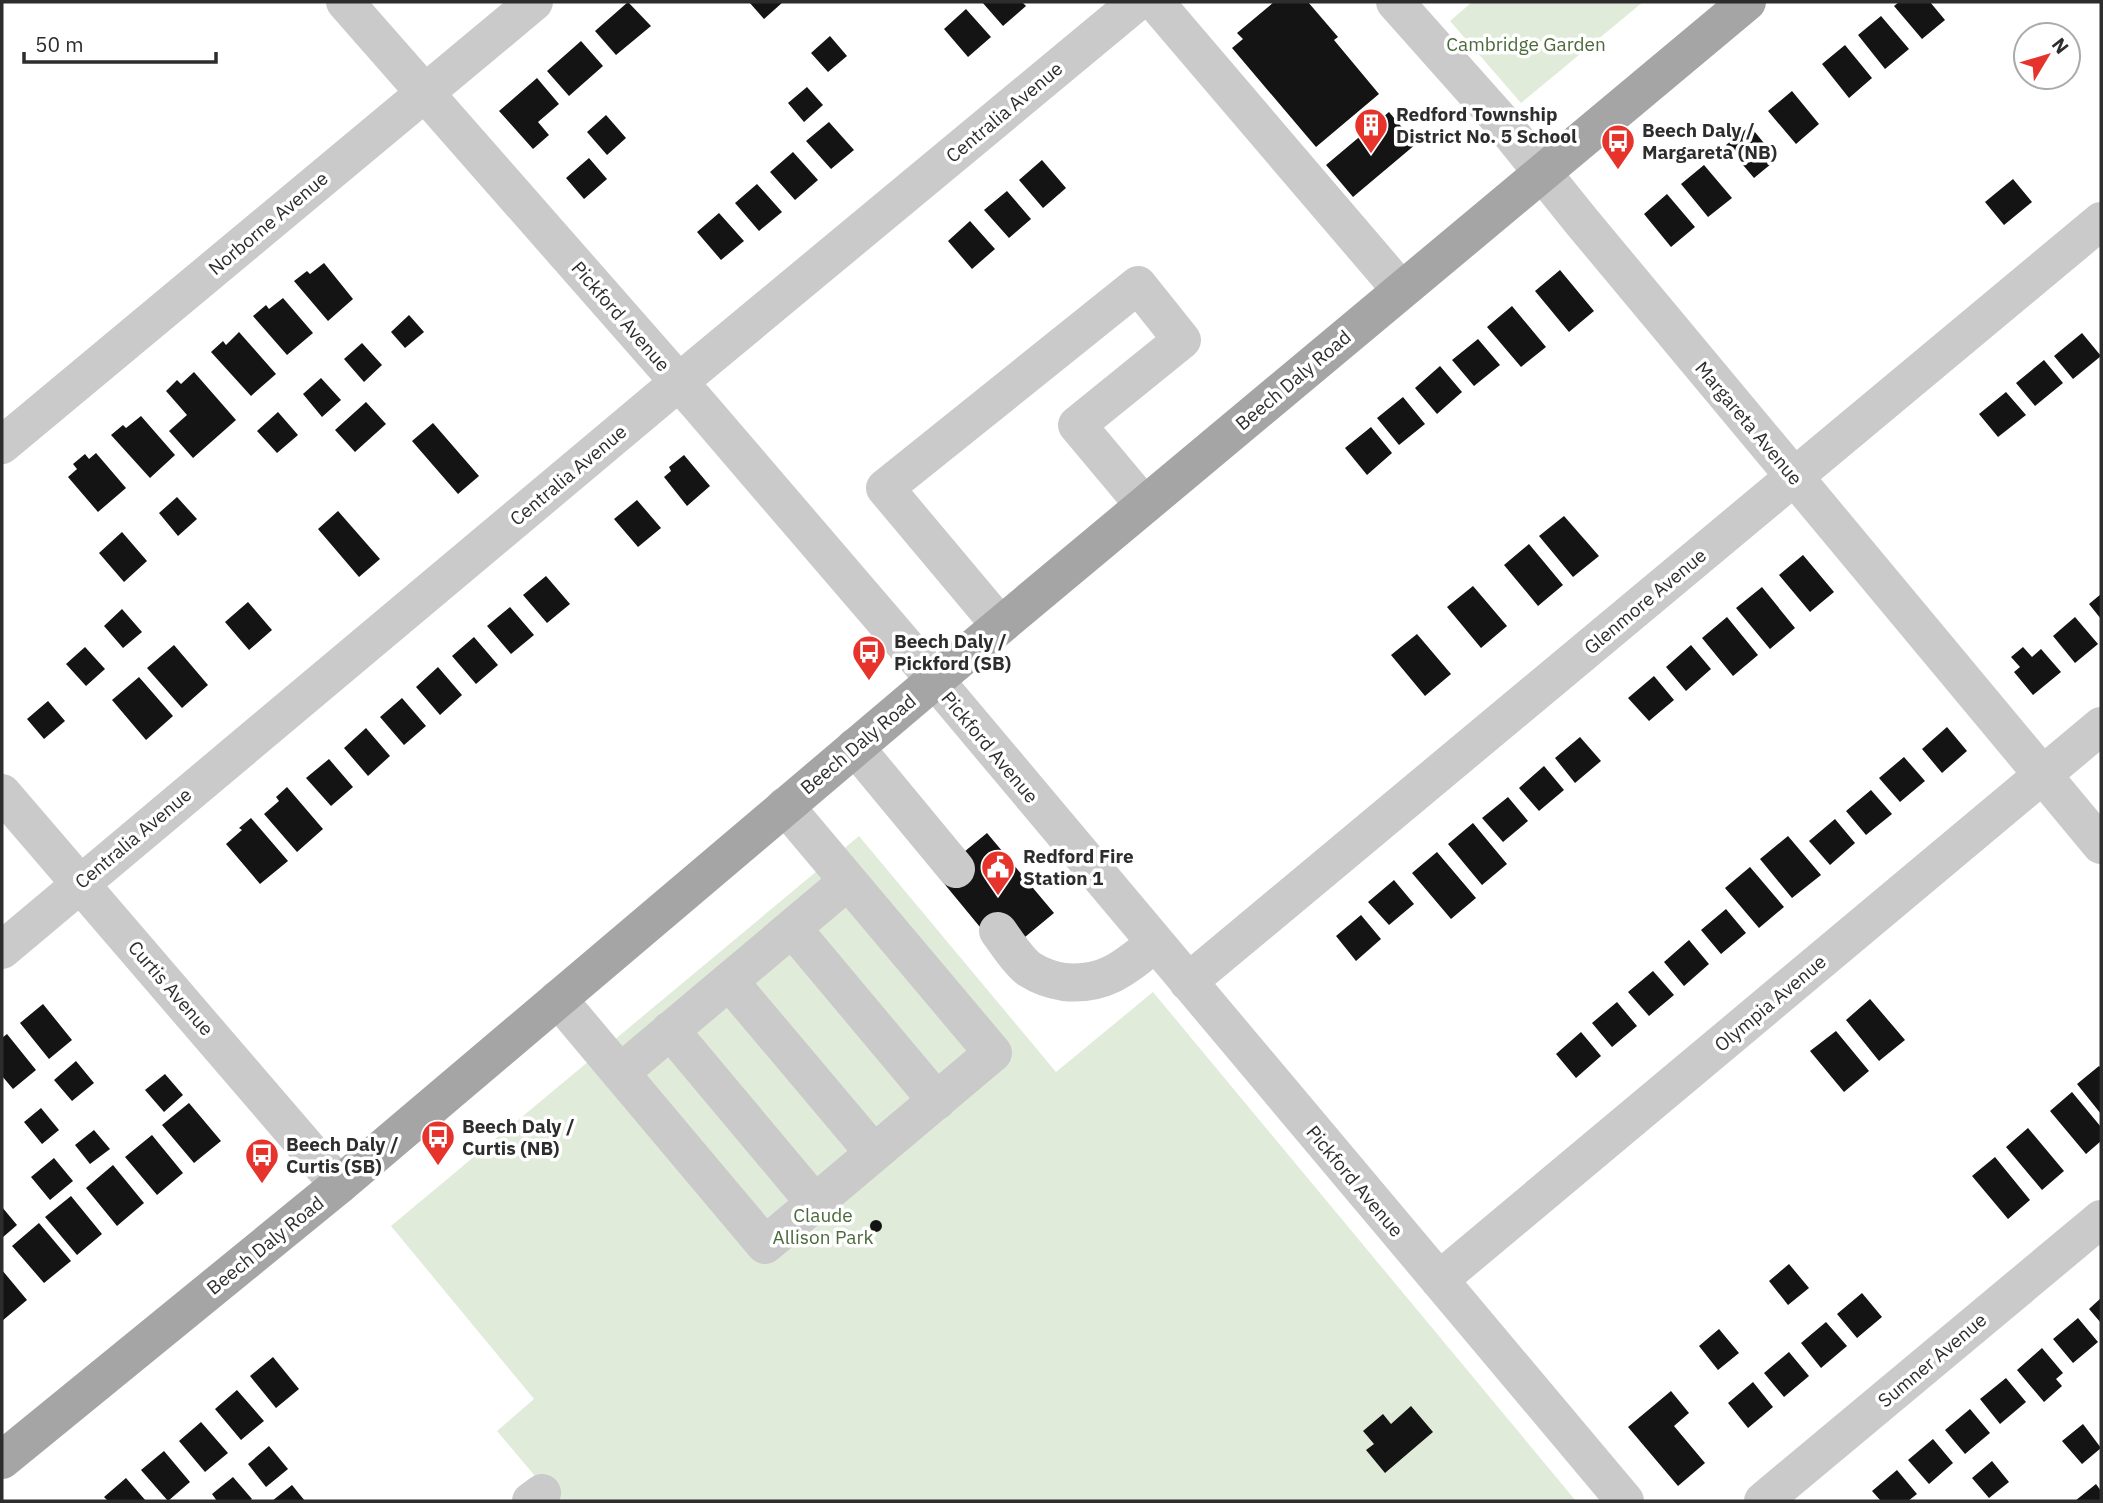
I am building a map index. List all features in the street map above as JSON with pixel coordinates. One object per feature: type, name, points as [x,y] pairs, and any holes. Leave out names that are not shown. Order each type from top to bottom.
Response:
[{"type":"main road","name":"Beech Daly Road","points":[[2,1460],[339,1185],[1000,625],[1747,2]]},
{"type":"street","name":"Pickford Avenue","points":[[345,2],[679,382],[935,680],[1625,1501]]},
{"type":"street","name":"Norborne Avenue","points":[[2,445],[534,2]]},
{"type":"street","name":"Centralia Avenue","points":[[2,950],[1137,2]]},
{"type":"street","points":[[1155,2],[1401,290]]},
{"type":"street","name":"Margareta Avenue","points":[[1395,2],[1500,120],[2101,845]]},
{"type":"street","name":"Glenmore Avenue","points":[[1188,982],[2101,221]]},
{"type":"street","points":[[1000,625],[886,488],[1138,285],[1182,340],[1077,425],[1144,505]]},
{"type":"street","name":"Olympia Avenue","points":[[1438,1280],[2101,726]]},
{"type":"street","points":[[855,747],[956,869]]},
{"type":"street","name":"Curtis Avenue","points":[[2,793],[339,1185]]},
{"type":"street","points":[[558,999],[765,1245],[937,1101],[993,1053],[785,806]]},
{"type":"street","points":[[620,1073],[848,881]]},
{"type":"street","points":[[792,928],[937,1101]]},
{"type":"street","points":[[998,931],[1028,968],[1051,980],[1082,984],[1109,977],[1155,943]]},
{"type":"street","points":[[729,981],[874,1153]]},
{"type":"street","points":[[670,1030],[815,1203]]},
{"type":"street","name":"Sumner Avenue","points":[[1763,1501],[2101,1219]]},
{"type":"green space","name":"Cambridge Garden","points":[[1472,2],[1643,2],[1521,103],[1450,21]]},
{"type":"green space","name":"Claude Allison Park","points":[[859,836],[1056,1072],[1153,992],[1576,1501],[556,1501],[497,1431],[534,1399],[391,1226]]},
{"type":"building","points":[[628,2],[651,26],[616,55],[595,31]]},
{"type":"building","points":[[749,2],[783,2],[764,19]]},
{"type":"building","points":[[982,2],[1022,2],[1026,6],[1003,26]]},
{"type":"building","points":[[1274,2],[1308,2],[1338,37],[1334,40],[1379,94],[1316,147],[1232,48],[1243,39],[1237,33]]},
{"type":"building","points":[[1899,2],[1930,2],[1945,20],[1922,39],[1894,6]]},
{"type":"building","points":[[966,9],[991,37],[968,57],[944,29]]},
{"type":"building","points":[[1881,16],[1909,49],[1885,69],[1858,35]]},
{"type":"building","points":[[830,36],[847,56],[828,72],[811,53]]},
{"type":"building","points":[[581,41],[603,66],[569,96],[547,71]]},
{"type":"building","points":[[1845,45],[1872,78],[1849,98],[1822,64]]},
{"type":"building","points":[[537,78],[559,104],[538,122],[549,135],[533,149],[499,111]]},
{"type":"building","points":[[807,87],[823,105],[804,122],[788,103]]},
{"type":"building","points":[[1792,91],[1819,124],[1796,144],[1768,111]]},
{"type":"building","name":"Redford Township District No. 5 School","points":[[1389,112],[1416,144],[1353,197],[1326,165]]},
{"type":"building","points":[[606,115],[626,138],[607,155],[587,132]]},
{"type":"building","points":[[829,122],[854,150],[831,169],[806,141]]},
{"type":"building","points":[[1750,126],[1777,159],[1754,178],[1726,145]]},
{"type":"building","points":[[793,152],[818,180],[795,200],[770,172]]},
{"type":"building","points":[[589,158],[607,179],[584,199],[566,178]]},
{"type":"building","points":[[1042,160],[1066,188],[1043,208],[1019,180]]},
{"type":"building","points":[[1704,165],[1732,198],[1708,217],[1681,184]]},
{"type":"building","points":[[2013,179],[2032,202],[2004,225],[1985,202]]},
{"type":"building","points":[[757,184],[782,212],[759,231],[735,203]]},
{"type":"building","points":[[1007,191],[1031,219],[1009,238],[984,210]]},
{"type":"building","points":[[1667,194],[1695,227],[1671,247],[1644,214]]},
{"type":"building","points":[[719,213],[744,241],[721,260],[697,232]]},
{"type":"building","points":[[970,221],[995,249],[972,269],[948,241]]},
{"type":"building","points":[[324,263],[353,299],[328,321],[294,281],[307,271],[310,274]]},
{"type":"building","points":[[1560,270],[1594,311],[1569,332],[1535,291]]},
{"type":"building","points":[[283,298],[313,333],[287,355],[253,316],[266,305],[269,309]]},
{"type":"building","points":[[1512,306],[1546,347],[1521,367],[1487,327]]},
{"type":"building","points":[[409,315],[424,332],[405,348],[391,332]]},
{"type":"building","points":[[239,332],[276,374],[251,396],[211,352],[223,341],[226,345]]},
{"type":"building","points":[[2082,333],[2101,356],[2073,379],[2054,356]]},
{"type":"building","points":[[1478,339],[1500,365],[1474,386],[1452,360]]},
{"type":"building","points":[[362,343],[382,365],[364,382],[344,359]]},
{"type":"building","points":[[2044,360],[2063,383],[2035,406],[2016,383]]},
{"type":"building","points":[[1440,366],[1462,392],[1437,414],[1415,388]]},
{"type":"building","points":[[194,372],[236,420],[193,458],[169,431],[187,415],[166,391],[177,380],[181,384]]},
{"type":"building","points":[[321,378],[341,400],[322,417],[303,394]]},
{"type":"building","points":[[2006,392],[2026,415],[1998,437],[1979,414]]},
{"type":"building","points":[[1403,397],[1425,424],[1399,445],[1377,418]]},
{"type":"building","points":[[366,402],[386,424],[355,452],[335,430]]},
{"type":"building","points":[[278,412],[298,435],[277,453],[257,431]]},
{"type":"building","points":[[141,416],[175,455],[150,478],[111,435],[123,425],[126,428]]},
{"type":"building","points":[[433,423],[479,476],[458,494],[412,441]]},
{"type":"building","points":[[1371,427],[1392,453],[1367,475],[1345,448]]},
{"type":"building","points":[[96,453],[126,488],[98,512],[68,477],[77,469],[73,464],[85,454],[89,459]]},
{"type":"building","points":[[684,455],[710,486],[687,506],[664,477],[671,471],[669,467]]},
{"type":"building","points":[[177,497],[197,519],[178,536],[159,513]]},
{"type":"building","points":[[637,500],[661,528],[638,547],[614,519]]},
{"type":"building","points":[[338,511],[380,559],[359,577],[318,529]]},
{"type":"building","points":[[1564,516],[1599,556],[1573,577],[1539,536]]},
{"type":"building","points":[[122,532],[147,561],[124,582],[99,553]]},
{"type":"building","points":[[1529,544],[1563,585],[1538,606],[1504,565]]},
{"type":"building","points":[[1803,555],[1834,592],[1810,612],[1779,575]]},
{"type":"building","points":[[546,576],[570,604],[547,623],[523,595]]},
{"type":"building","points":[[1473,586],[1507,626],[1481,648],[1447,607]]},
{"type":"building","points":[[1762,587],[1795,628],[1770,649],[1736,608]]},
{"type":"building","points":[[2101,594],[2101,619],[2089,604]]},
{"type":"building","points":[[248,602],[272,630],[249,650],[225,622]]},
{"type":"building","points":[[510,607],[534,635],[511,654],[487,626]]},
{"type":"building","points":[[122,609],[142,632],[123,648],[104,626]]},
{"type":"building","points":[[1727,617],[1758,655],[1733,676],[1702,638]]},
{"type":"building","points":[[2075,617],[2098,644],[2075,663],[2053,636]]},
{"type":"building","points":[[1417,634],[1451,674],[1425,696],[1391,655]]},
{"type":"building","points":[[474,637],[498,665],[476,684],[452,656]]},
{"type":"building","points":[[174,645],[208,685],[182,708],[147,668]]},
{"type":"building","points":[[1691,645],[1711,669],[1686,691],[1666,667]]},
{"type":"building","points":[[85,647],[105,669],[86,686],[66,664]]},
{"type":"building","points":[[2023,647],[2032,657],[2041,649],[2061,672],[2033,695],[2014,672],[2020,667],[2011,657]]},
{"type":"building","points":[[438,667],[462,695],[440,715],[416,687]]},
{"type":"building","points":[[1654,676],[1674,700],[1649,721],[1628,698]]},
{"type":"building","points":[[139,677],[173,716],[146,740],[112,700]]},
{"type":"building","points":[[402,698],[426,726],[404,745],[380,717]]},
{"type":"building","points":[[48,701],[65,721],[44,739],[27,719]]},
{"type":"building","points":[[1947,727],[1967,751],[1942,773],[1922,749]]},
{"type":"building","points":[[366,728],[390,756],[368,776],[344,748]]},
{"type":"building","points":[[1580,737],[1601,761],[1575,783],[1555,758]]},
{"type":"building","points":[[1904,757],[1925,781],[1900,802],[1879,778]]},
{"type":"building","points":[[329,759],[353,787],[331,806],[306,778]]},
{"type":"building","points":[[1544,766],[1564,790],[1539,811],[1519,788]]},
{"type":"building","points":[[287,787],[323,829],[297,852],[264,814],[279,801],[276,797]]},
{"type":"building","points":[[1871,790],[1892,814],[1866,835],[1846,811]]},
{"type":"building","points":[[1508,797],[1528,821],[1503,842],[1482,818]]},
{"type":"building","points":[[251,818],[288,861],[260,884],[226,844]]},
{"type":"building","points":[[1835,819],[1855,843],[1830,865],[1809,841]]},
{"type":"building","points":[[1473,823],[1507,864],[1482,885],[1448,844]]},
{"type":"building","name":"Redford Fire Station 1","points":[[987,833],[1054,913],[1019,942],[989,938],[942,881],[964,852]]},
{"type":"building","points":[[1788,836],[1821,875],[1792,898],[1760,859]]},
{"type":"building","points":[[1437,852],[1476,898],[1451,919],[1412,873]]},
{"type":"building","points":[[1750,867],[1784,907],[1759,928],[1725,888]]},
{"type":"building","points":[[1394,880],[1414,904],[1389,925],[1368,902]]},
{"type":"building","points":[[1726,909],[1746,933],[1721,954],[1701,930]]},
{"type":"building","points":[[1361,915],[1381,939],[1356,961],[1336,936]]},
{"type":"building","points":[[1689,940],[1709,964],[1684,986],[1664,962]]},
{"type":"building","points":[[1653,971],[1674,995],[1649,1016],[1628,992]]},
{"type":"building","points":[[1870,999],[1905,1040],[1879,1061],[1846,1020]]},
{"type":"building","points":[[1617,1002],[1637,1026],[1612,1047],[1592,1023]]},
{"type":"building","points":[[43,1004],[72,1040],[49,1059],[20,1023]]},
{"type":"building","points":[[1836,1031],[1869,1071],[1844,1092],[1810,1051]]},
{"type":"building","points":[[1581,1032],[1601,1056],[1576,1078],[1556,1054]]},
{"type":"building","points":[[7,1034],[36,1070],[13,1089],[2,1076],[2,1038]]},
{"type":"building","points":[[76,1061],[94,1083],[72,1101],[54,1080]]},
{"type":"building","points":[[2099,1066],[2101,1068],[2101,1114],[2077,1084]]},
{"type":"building","points":[[165,1074],[183,1095],[164,1112],[145,1090]]},
{"type":"building","points":[[2072,1092],[2101,1127],[2101,1141],[2086,1154],[2050,1111]]},
{"type":"building","points":[[189,1103],[221,1141],[194,1163],[162,1125]]},
{"type":"building","points":[[41,1108],[59,1130],[42,1144],[24,1122]]},
{"type":"building","points":[[2028,1128],[2064,1171],[2042,1190],[2006,1147]]},
{"type":"building","points":[[94,1130],[110,1149],[90,1164],[75,1145]]},
{"type":"building","points":[[152,1135],[183,1173],[157,1195],[125,1157]]},
{"type":"building","points":[[1995,1157],[2030,1200],[2008,1219],[1972,1176]]},
{"type":"building","points":[[54,1158],[73,1181],[50,1200],[31,1177]]},
{"type":"building","points":[[113,1165],[144,1203],[117,1226],[86,1188]]},
{"type":"building","points":[[71,1196],[102,1234],[77,1255],[45,1217]]},
{"type":"building","points":[[2,1207],[17,1225],[2,1238]]},
{"type":"building","points":[[871,1221],[881,1221],[881,1231],[871,1231]]},
{"type":"building","points":[[39,1223],[71,1261],[44,1283],[12,1246]]},
{"type":"building","points":[[1789,1264],[1809,1288],[1788,1305],[1769,1281]]},
{"type":"building","points":[[2,1270],[27,1300],[2,1321]]},
{"type":"building","points":[[1862,1293],[1882,1317],[1857,1338],[1837,1314]]},
{"type":"building","points":[[2101,1298],[2101,1323],[2089,1309]]},
{"type":"building","points":[[2078,1318],[2098,1342],[2073,1363],[2053,1339]]},
{"type":"building","points":[[1826,1322],[1847,1346],[1821,1368],[1801,1343]]},
{"type":"building","points":[[1719,1329],[1739,1353],[1718,1370],[1699,1346]]},
{"type":"building","points":[[2042,1348],[2063,1373],[2056,1379],[2062,1386],[2044,1402],[2017,1370]]},
{"type":"building","points":[[1789,1352],[1809,1376],[1784,1397],[1764,1373]]},
{"type":"building","points":[[273,1357],[299,1389],[276,1408],[250,1376]]},
{"type":"building","points":[[2006,1378],[2026,1402],[2000,1424],[1980,1399]]},
{"type":"building","points":[[1753,1382],[1773,1407],[1748,1428],[1728,1403]]},
{"type":"building","points":[[237,1390],[264,1421],[241,1440],[215,1409]]},
{"type":"building","points":[[1671,1391],[1689,1413],[1674,1426],[1705,1463],[1678,1486],[1628,1427]]},
{"type":"building","points":[[1411,1406],[1433,1432],[1385,1473],[1366,1450],[1374,1444],[1363,1431],[1383,1414],[1391,1424]]},
{"type":"building","points":[[1970,1409],[1990,1433],[1965,1454],[1945,1430]]},
{"type":"building","points":[[201,1422],[228,1453],[205,1472],[179,1441]]},
{"type":"building","points":[[2083,1424],[2101,1448],[2082,1464],[2062,1441]]},
{"type":"building","points":[[1933,1439],[1953,1463],[1929,1484],[1908,1460]]},
{"type":"building","points":[[269,1446],[288,1469],[266,1487],[248,1464]]},
{"type":"building","points":[[164,1451],[190,1482],[168,1501],[141,1470]]},
{"type":"building","points":[[1992,1461],[2009,1482],[1989,1498],[1972,1478]]},
{"type":"building","points":[[1897,1470],[1917,1494],[1908,1501],[1881,1501],[1872,1491]]},
{"type":"building","points":[[233,1477],[252,1499],[217,1501],[212,1494]]},
{"type":"building","points":[[126,1478],[146,1501],[108,1501],[104,1497]]},
{"type":"building","points":[[2096,1484],[2101,1491],[2101,1501],[2075,1501]]},
{"type":"building","points":[[292,1485],[305,1501],[272,1501]]},
{"type":"place","name":"Redford Township District No. 5 School","points":[[1371,155]]},
{"type":"place","name":"Beech Daly / Margareta (NB)","points":[[1618,171]]},
{"type":"place","name":"Beech Daly / Pickford (SB)","points":[[869,682]]},
{"type":"place","name":"Redford Fire Station 1","points":[[998,897]]},
{"type":"place","name":"Beech Daly / Curtis (NB)","points":[[438,1167]]},
{"type":"place","name":"Beech Daly / Curtis (SB)","points":[[262,1185]]}]
